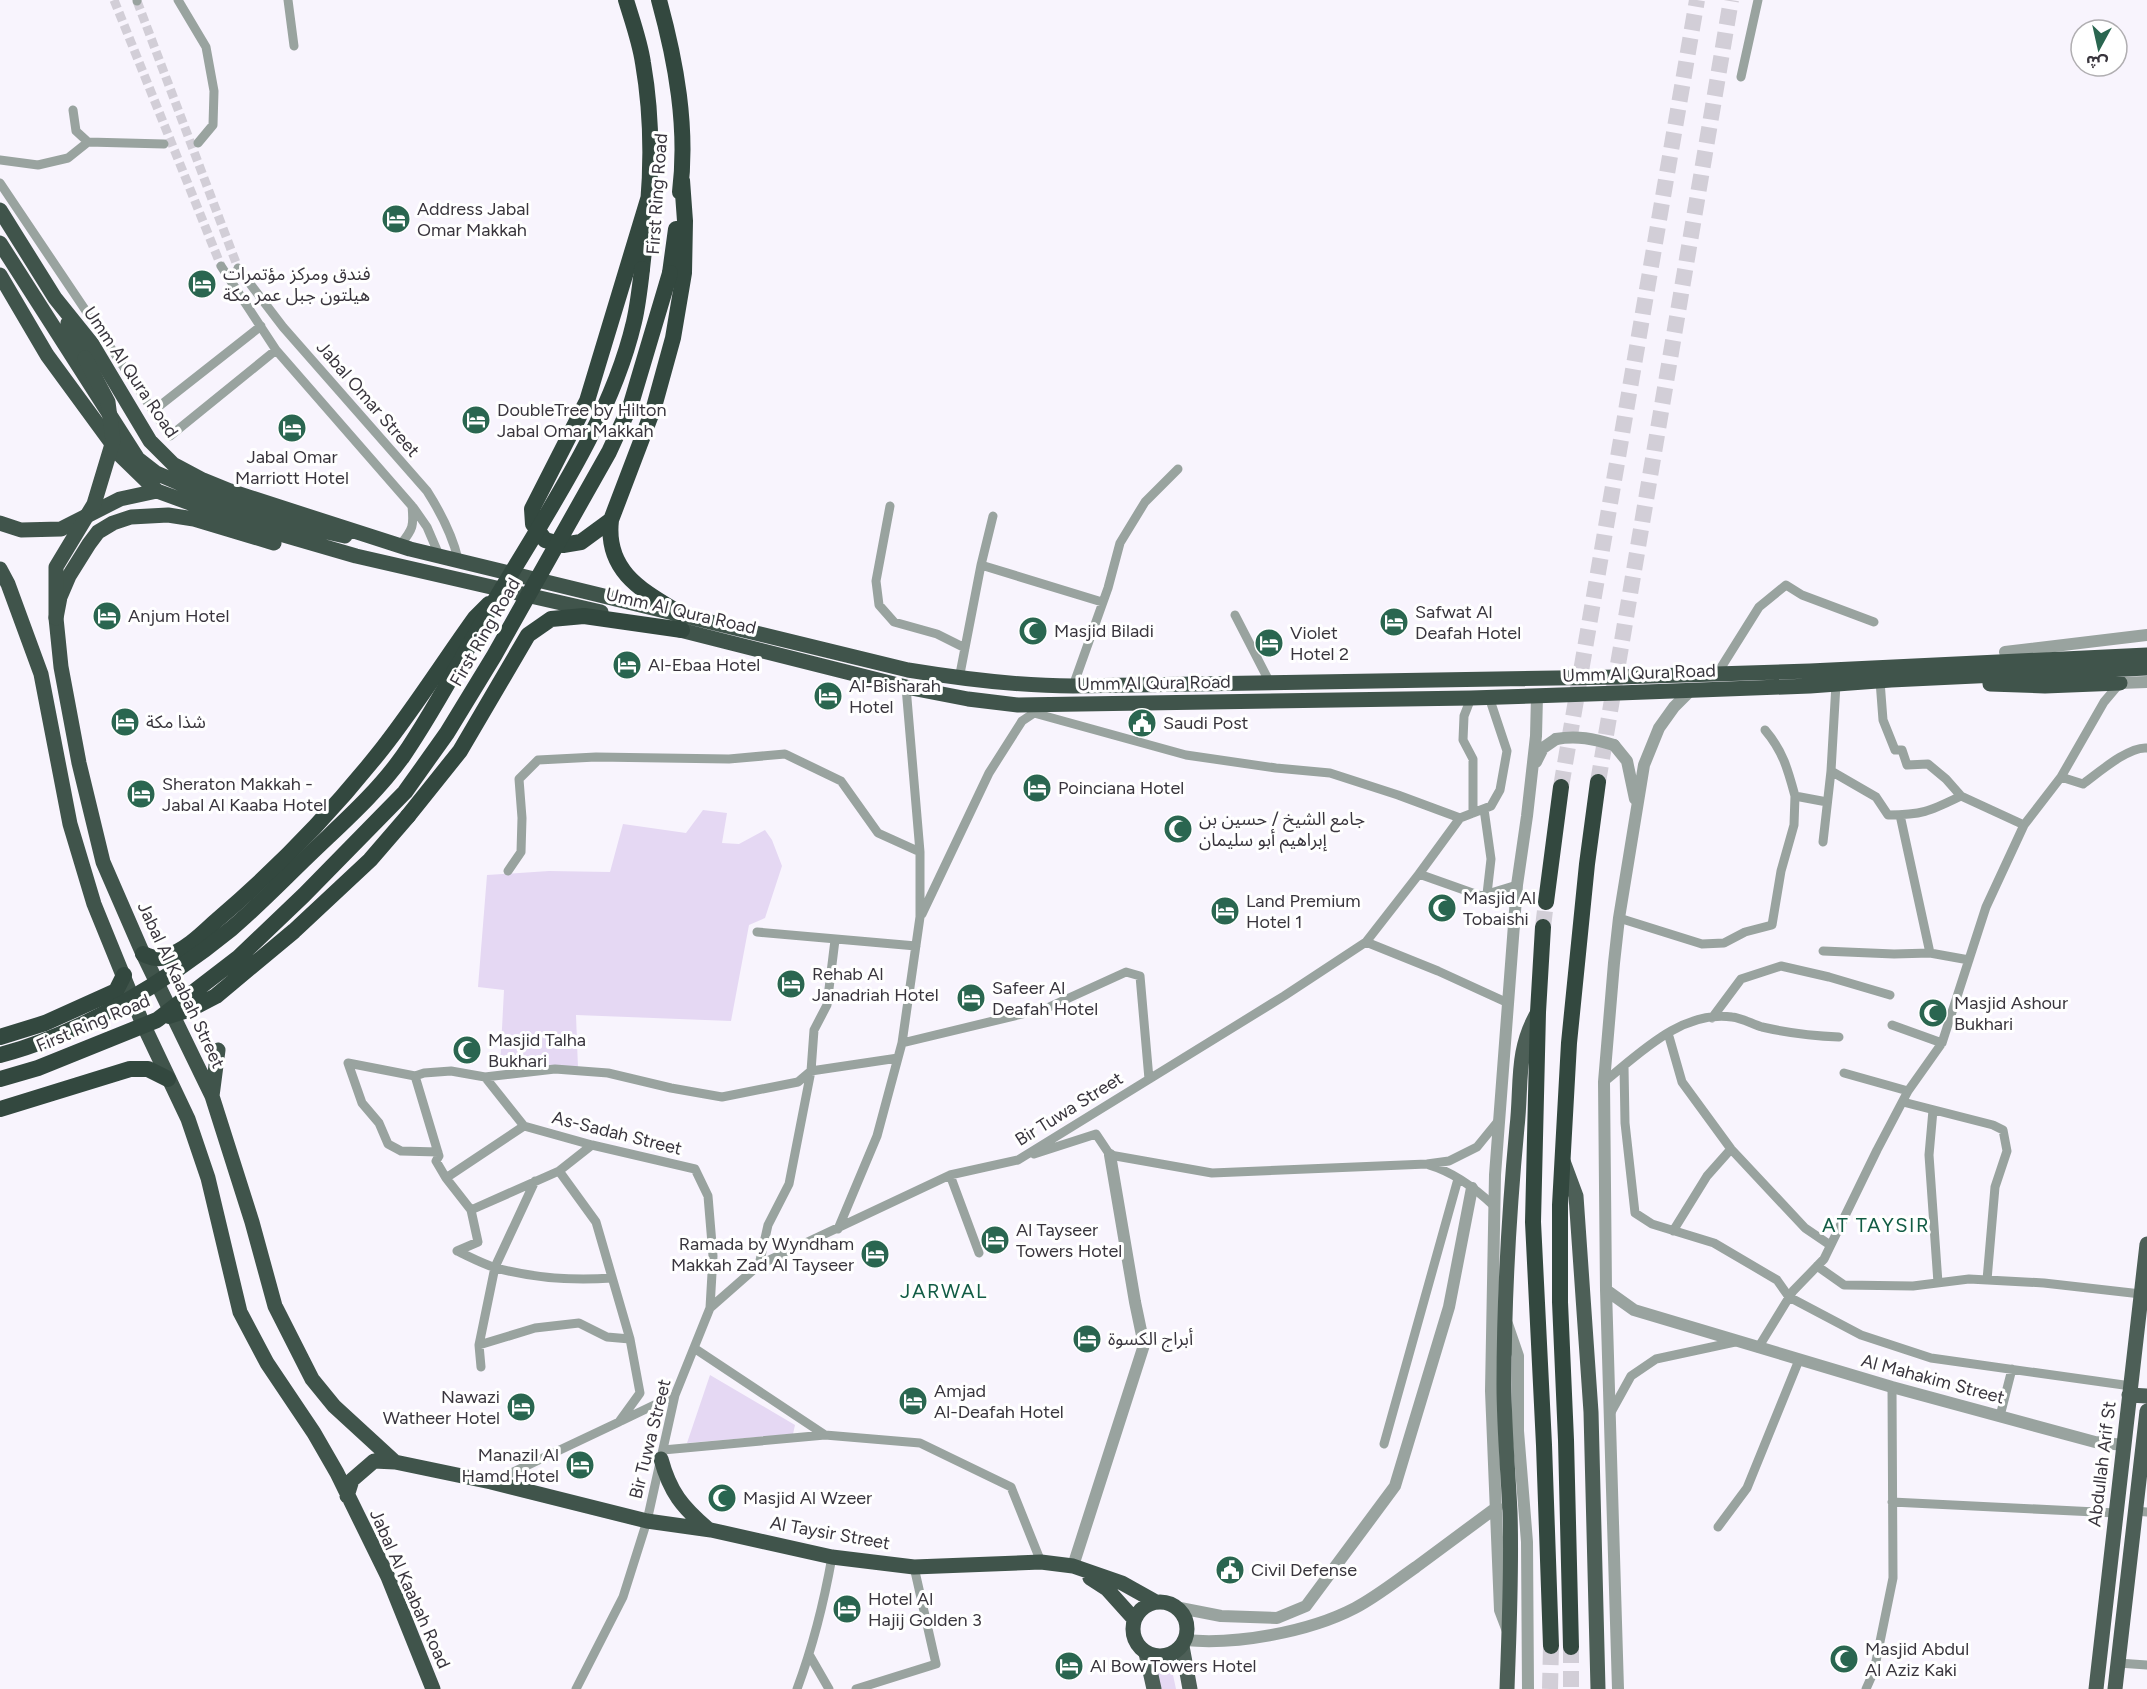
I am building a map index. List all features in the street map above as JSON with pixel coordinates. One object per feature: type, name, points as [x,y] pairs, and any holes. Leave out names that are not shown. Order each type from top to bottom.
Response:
[{"type":"highway","name":"First Ring Road","points":[[0,1055],[24,1049],[108,1012],[163,979],[231,928],[377,790],[427,718],[555,500],[589,437],[615,380],[633,322],[642,269],[651,171],[649,113],[643,61],[626,0]]},
{"type":"highway","name":"First Ring Road","points":[[0,1080],[49,1064],[157,1020],[239,957],[304,895],[405,792],[447,733],[506,636],[609,453],[631,404],[677,273],[682,180],[682,115],[670,37],[659,0]]},
{"type":"highway","points":[[611,520],[581,542],[563,545],[544,540],[533,525],[532,508],[587,401],[649,196]]},
{"type":"highway","name":"Umm Al Qura Road","points":[[0,210],[56,298],[92,344],[150,441],[173,464],[230,492],[405,547]]},
{"type":"highway","name":"Umm Al Qura Road","points":[[0,243],[138,459],[156,474],[226,503],[291,524],[458,559],[906,687],[1040,709],[1690,691],[1836,684],[1883,676],[1968,669]]},
{"type":"highway","points":[[677,273],[673,338],[654,407],[611,520],[610,532],[616,561],[626,577],[681,622]]},
{"type":"highway","name":"Umm Al Qura Road","points":[[0,275],[47,355],[121,456],[157,491],[256,527],[356,556],[908,670],[959,679],[1028,686],[1717,674],[1883,676]]},
{"type":"highway","points":[[56,298],[108,402],[113,441],[94,504],[56,567],[56,618]]},
{"type":"highway","points":[[0,523],[21,530],[61,529],[120,499],[157,491]]},
{"type":"highway","name":"Umm Al Qura Road","points":[[98,532],[112,523],[131,517],[168,515],[194,519],[298,549],[328,555],[356,556]]},
{"type":"highway","name":"Jabal Al Kaabah Street","points":[[98,532],[69,576],[60,597],[56,618],[61,667],[79,763],[103,862],[143,954],[212,1096],[252,1222],[275,1306],[312,1379],[334,1406],[364,1435]]},
{"type":"highway","points":[[0,569],[8,584],[41,674],[70,824],[94,904],[168,1079]]},
{"type":"highway","points":[[143,954],[157,959],[167,957],[189,944],[242,900],[305,837],[384,747],[475,618],[498,595]]},
{"type":"highway","points":[[157,1020],[191,1009],[216,996],[294,931],[370,860],[460,751],[528,635],[551,619],[584,616],[681,622]]},
{"type":"highway","points":[[1883,676],[2005,652]]},
{"type":"highway","points":[[1968,669],[2147,655]]},
{"type":"highway","points":[[1968,669],[2147,668]]},
{"type":"highway","points":[[1883,676],[2045,686],[2120,683]]},
{"type":"highway","points":[[1040,709],[1073,686]]},
{"type":"highway","points":[[1571,1647],[1560,1302],[1560,1205],[1569,1043],[1587,864],[1598,782]]},
{"type":"highway","points":[[1546,902],[1561,787]]},
{"type":"highway","points":[[1543,927],[1538,1012],[1533,1222],[1551,1646]]},
{"type":"highway","points":[[0,1037],[45,1023],[116,991],[124,975]]},
{"type":"highway","points":[[212,1096],[218,1050]]},
{"type":"highway","points":[[0,1109],[130,1069],[148,1069],[168,1079]]},
{"type":"highway","name":"Jabal Al Kaabah Road","points":[[168,1079],[188,1119],[208,1178],[240,1312],[267,1363],[314,1433],[337,1473],[388,1577],[433,1689]]},
{"type":"highway","name":"Al Taysir Street","points":[[364,1435],[395,1462],[491,1482],[647,1521],[711,1530],[832,1557],[914,1567],[1041,1562],[1073,1566],[1122,1583],[1156,1602]]},
{"type":"highway","points":[[662,1455],[666,1480],[676,1498],[711,1530]]},
{"type":"highway","points":[[347,1496],[352,1480],[374,1461],[395,1462]]},
{"type":"highway","points":[[1073,1566],[1107,1589],[1134,1619]]},
{"type":"highway","points":[[1156,1602],[1175,1606],[1186,1621],[1187,1631],[1184,1643],[1170,1655],[1154,1656],[1146,1653],[1135,1642],[1134,1619],[1143,1608],[1156,1602]]},
{"type":"main road","points":[[1507,1689],[1510,1635],[1510,1524],[1504,1387],[1505,1317],[1520,1064],[1528,1029],[1538,1012]]},
{"type":"main road","points":[[1563,1160],[1576,1196],[1590,1400],[1598,1689]]},
{"type":"main road","name":"Abdullah Arif St","points":[[2096,1689],[2147,1244]]},
{"type":"main road","points":[[2130,1390],[2147,1396]]},
{"type":"main road","points":[[2115,1689],[2141,1512],[2147,1411]]},
{"type":"main road","points":[[1184,1643],[1190,1689]]},
{"type":"main road","points":[[1146,1653],[1154,1689]]},
{"type":"street","points":[[178,0],[206,47],[214,91],[213,125],[198,143]]},
{"type":"street","points":[[288,0],[294,46]]},
{"type":"street","points":[[1741,77],[1758,0]]},
{"type":"street","points":[[73,110],[76,131],[88,142]]},
{"type":"street","points":[[0,160],[38,165],[68,158],[88,142],[164,144]]},
{"type":"street","points":[[0,183],[170,436],[276,350]]},
{"type":"street","name":"Jabal Omar Street","points":[[221,266],[276,350],[412,506],[427,528],[439,555]]},
{"type":"street","name":"Jabal Omar Street","points":[[238,268],[284,327],[427,491],[449,531],[458,559]]},
{"type":"street","points":[[153,411],[261,326]]},
{"type":"street","points":[[269,339],[284,327]]},
{"type":"street","points":[[1073,686],[1108,588],[1120,543],[1145,502],[1178,469]]},
{"type":"street","points":[[405,547],[414,523],[412,506]]},
{"type":"street","points":[[890,507],[876,581],[879,605],[894,622],[937,634],[965,648]]},
{"type":"street","points":[[959,679],[993,516]]},
{"type":"street","points":[[981,565],[1102,602]]},
{"type":"street","points":[[1717,674],[1759,607],[1786,585],[1802,595],[1874,622]]},
{"type":"street","points":[[1235,615],[1270,683]]},
{"type":"street","points":[[2005,652],[2147,635]]},
{"type":"street","points":[[2130,636],[2147,646]]},
{"type":"street","points":[[1758,1348],[1789,1297],[1824,1259],[1908,1091],[1942,1043],[1986,907],[2024,825],[2061,777],[2104,702],[2120,683],[2141,682],[2147,674]]},
{"type":"street","points":[[1883,676],[1883,720],[1895,750],[1902,750],[1907,765],[1928,764],[1961,796],[2024,825]]},
{"type":"street","points":[[1822,842],[1831,771],[1836,684]]},
{"type":"street","points":[[838,1229],[876,1136],[902,1043],[920,918],[920,852],[906,687]]},
{"type":"street","points":[[1618,1689],[1606,1290],[1604,1082],[1619,918],[1644,765],[1659,728],[1674,707],[1690,691]]},
{"type":"street","points":[[1510,1635],[1500,1610],[1491,1391],[1494,1206],[1517,885],[1536,736],[1536,696]]},
{"type":"street","points":[[920,918],[989,773],[1022,721],[1040,709],[1186,755],[1330,773],[1460,818],[1491,806],[1500,790],[1508,751],[1489,697]]},
{"type":"street","points":[[1470,698],[1464,716],[1463,740],[1473,759],[1473,813]]},
{"type":"street","points":[[1619,918],[1702,944],[1724,943],[1745,932],[1772,925],[1781,871],[1794,825],[1796,796],[1779,746],[1765,730]]},
{"type":"street","points":[[1532,773],[1543,748],[1556,739],[1569,736],[1585,737],[1614,745],[1627,761],[1637,806]]},
{"type":"street","points":[[2061,777],[2083,784],[2118,758],[2142,747],[2147,748]]},
{"type":"street","points":[[508,871],[521,852],[522,818],[519,779],[538,760],[596,757],[729,759],[785,754],[840,781],[878,833],[920,852]]},
{"type":"street","points":[[1831,771],[1876,797],[1888,815],[1925,813],[1961,796]]},
{"type":"street","points":[[1796,796],[1827,802]]},
{"type":"street","points":[[1484,809],[1491,860],[1487,894]]},
{"type":"street","points":[[1900,815],[1930,953]]},
{"type":"street","name":"Bir Tuwa Street","points":[[576,1689],[623,1597],[647,1521],[675,1395],[710,1308],[759,1265],[950,1175],[1018,1160],[1284,996],[1366,942],[1460,818]]},
{"type":"street","points":[[1419,874],[1481,896],[1517,885]]},
{"type":"street","points":[[757,932],[916,946]]},
{"type":"street","points":[[759,1265],[768,1226],[789,1184],[811,1071],[814,1030],[827,1005],[835,940]]},
{"type":"street","points":[[1366,942],[1508,1003]]},
{"type":"street","points":[[1823,951],[1930,953],[1969,960]]},
{"type":"street","points":[[1712,1018],[1741,979],[1781,966],[1890,994]]},
{"type":"street","points":[[902,1043],[1047,1008],[1126,972],[1140,976],[1149,1079]]},
{"type":"street","points":[[1604,1082],[1668,1033],[1699,1019],[1731,1017],[1806,1036],[1839,1037]]},
{"type":"street","points":[[1892,1025],[1942,1043]]},
{"type":"street","points":[[1668,1033],[1683,1082],[1731,1149],[1805,1228],[1830,1245]]},
{"type":"street","points":[[438,1152],[401,1151],[388,1144],[379,1123],[362,1103],[348,1063],[415,1076],[423,1073],[451,1071],[485,1077],[555,1070],[608,1073],[722,1097],[798,1082],[811,1071],[898,1058]]},
{"type":"street","points":[[1624,1066],[1625,1122],[1635,1214],[1652,1224],[1714,1243],[1777,1280],[1789,1297],[1861,1335],[1931,1358],[2012,1369],[2130,1390]]},
{"type":"street","points":[[1844,1072],[1908,1091]]},
{"type":"street","points":[[415,1076],[439,1156],[436,1161],[471,1210],[478,1242],[458,1251],[495,1268],[543,1277],[584,1280],[612,1278]]},
{"type":"street","name":"As-Sadah Street","points":[[485,1077],[525,1126],[592,1145],[695,1169],[708,1196],[713,1256],[710,1308]]},
{"type":"street","points":[[1903,1102],[1993,1125],[2003,1130],[2007,1151],[1995,1187],[1987,1280]]},
{"type":"street","points":[[1933,1110],[1929,1155],[1938,1283]]},
{"type":"street","points":[[1110,1155],[1212,1173],[1427,1164],[1449,1161],[1477,1148],[1499,1120]]},
{"type":"street","points":[[446,1178],[525,1126]]},
{"type":"street","points":[[1018,1160],[1096,1134],[1110,1155],[1144,1345],[1073,1566]]},
{"type":"street","points":[[471,1210],[560,1171],[592,1145]]},
{"type":"street","points":[[1673,1231],[1707,1176],[1731,1149]]},
{"type":"street","points":[[1427,1164],[1444,1170],[1494,1206]]},
{"type":"street","points":[[560,1171],[596,1222],[630,1339],[640,1392],[619,1422]]},
{"type":"street","points":[[950,1175],[979,1253]]},
{"type":"street","points":[[1384,1444],[1458,1179]]},
{"type":"street","points":[[481,1367],[479,1345],[495,1268],[535,1181]]},
{"type":"street","points":[[1175,1606],[1221,1616],[1276,1618],[1306,1606],[1395,1486],[1449,1307],[1472,1188]]},
{"type":"street","points":[[1817,1266],[1844,1285],[1913,1286],[1969,1279],[2044,1283],[2141,1294]]},
{"type":"street","name":"Al Mahakim Street","points":[[1606,1290],[1634,1310],[1735,1342],[2095,1442],[2124,1445]]},
{"type":"street","points":[[1505,1317],[1518,1356],[1518,1431],[1527,1542],[1528,1689]]},
{"type":"street","points":[[479,1345],[535,1328],[579,1323],[607,1337],[630,1339]]},
{"type":"street","points":[[1610,1414],[1631,1376],[1656,1359],[1735,1342]]},
{"type":"street","points":[[693,1348],[825,1435]]},
{"type":"street","points":[[1718,1527],[1747,1488],[1799,1360]]},
{"type":"street","points":[[2000,1416],[2012,1369]]},
{"type":"street","points":[[1866,1689],[1874,1671],[1893,1578],[1892,1387]]},
{"type":"street","points":[[491,1482],[675,1395]]},
{"type":"street","points":[[662,1455],[825,1435],[920,1443],[1011,1487],[1041,1562]]},
{"type":"street","points":[[1892,1502],[2116,1513]]},
{"type":"street","points":[[1184,1643],[1230,1641],[1280,1633],[1354,1609],[1386,1589],[1497,1507]]},
{"type":"street","points":[[797,1689],[810,1656],[832,1557]]},
{"type":"street","points":[[856,1689],[936,1664],[914,1567]]},
{"type":"street","points":[[1276,1618],[1280,1633]]},
{"type":"street","points":[[810,1656],[829,1689]]},
{"type":"street","points":[[2118,1663],[2147,1665]]},
{"type":"street","points":[[1874,1671],[1876,1689]]},
{"type":"shaded area","points":[[703,810],[727,813],[722,843],[739,844],[765,830],[772,840],[782,866],[765,918],[749,925],[731,1021],[576,1015],[578,1068],[500,1067],[504,990],[478,987],[487,875],[549,871],[610,872],[623,824],[686,833]]},
{"type":"shaded area","points":[[710,1375],[795,1425],[793,1434],[687,1443]]},
{"type":"shaded area","points":[[1161,1661],[1170,1661],[1176,1689],[1161,1689],[1155,1670],[1156,1664]]},
{"type":"tunnel","points":[[114,0],[221,266]]},
{"type":"tunnel","points":[[1561,787],[1697,0]]},
{"type":"tunnel","points":[[1598,782],[1731,0]]},
{"type":"tunnel","points":[[137,1],[238,268]]},
{"type":"tunnel","points":[[1543,927],[1546,902]]},
{"type":"tunnel","points":[[1550,1689],[1551,1646]]},
{"type":"tunnel","points":[[1571,1647],[1571,1689]]},
{"type":"place","name":"Address Jabal Omar Makkah","points":[[396,219]]},
{"type":"place","name":"فندق ومركز مؤتمرات هيلتون جبل عمر مكة","points":[[202,284]]},
{"type":"place","name":"DoubleTree by Hilton Jabal Omar Makkah","points":[[476,420]]},
{"type":"place","name":"Jabal Omar Marriott Hotel","points":[[292,428]]},
{"type":"place","name":"Anjum Hotel","points":[[107,616]]},
{"type":"place","name":"Safwat Al Deafah Hotel","points":[[1394,622]]},
{"type":"place","name":"Masjid Biladi","points":[[1033,631]]},
{"type":"place","name":"Violet Hotel 2","points":[[1269,643]]},
{"type":"place","name":"Al-Ebaa Hotel","points":[[627,665]]},
{"type":"place","name":"Al-Bisharah Hotel","points":[[828,696]]},
{"type":"place","name":"شذا مكة","points":[[125,722]]},
{"type":"place","name":"Saudi Post","points":[[1142,723]]},
{"type":"place","name":"Poinciana Hotel","points":[[1037,788]]},
{"type":"place","name":"Sheraton Makkah - Jabal Al Kaaba Hotel","points":[[141,794]]},
{"type":"place","name":"جامع الشيخ / حسين بن إبراهيم أبو سليمان","points":[[1178,829]]},
{"type":"place","name":"Masjid Al Tobaishi","points":[[1442,908]]},
{"type":"place","name":"Land Premium Hotel 1","points":[[1225,911]]},
{"type":"place","name":"Rehab Al Janadriah Hotel","points":[[791,984]]},
{"type":"place","name":"Safeer Al Deafah Hotel","points":[[971,998]]},
{"type":"place","name":"Masjid Ashour Bukhari","points":[[1933,1013]]},
{"type":"place","name":"Masjid Talha Bukhari","points":[[467,1050]]},
{"type":"place","name":"Al Tayseer Towers Hotel","points":[[995,1240]]},
{"type":"place","name":"Ramada by Wyndham Makkah Zad Al Tayseer","points":[[875,1254]]},
{"type":"place","name":"أبراج الكسوة","points":[[1087,1339]]},
{"type":"place","name":"Amjad Al-Deafah Hotel","points":[[913,1401]]},
{"type":"place","name":"Nawazi Watheer Hotel","points":[[521,1407]]},
{"type":"place","name":"Manazil Al Hamd Hotel","points":[[580,1465]]},
{"type":"place","name":"Masjid Al Wzeer","points":[[722,1498]]},
{"type":"place","name":"Civil Defense","points":[[1230,1570]]},
{"type":"place","name":"Hotel Al Hajij Golden 3","points":[[847,1609]]},
{"type":"place","name":"Masjid Abdul Al Aziz Kaki","points":[[1844,1659]]},
{"type":"place","name":"Al Bow Towers Hotel","points":[[1069,1666]]},
{"type":"district","name":"AT TAYSIR","points":[[1876,1225]]},
{"type":"district","name":"JARWAL","points":[[944,1291]]}]
